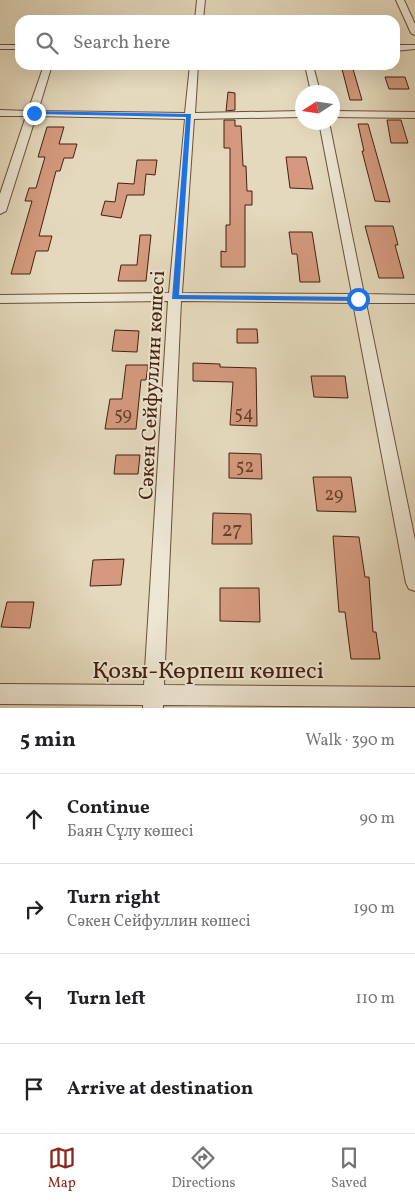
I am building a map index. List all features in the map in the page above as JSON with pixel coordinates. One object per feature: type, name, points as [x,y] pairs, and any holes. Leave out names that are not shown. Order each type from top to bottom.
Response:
[{"type":"street","points":[[200,15],[201,0]]},
{"type":"street","points":[[400,0],[415,33]]},
{"type":"street","points":[[0,47],[15,47]]},
{"type":"street","points":[[400,48],[415,47]]},
{"type":"street","points":[[0,211],[34,113],[47,70]]},
{"type":"street","name":"Сәкен Сейфуллин көшесі","points":[[153,701],[175,297],[194,70]]},
{"type":"street","points":[[310,70],[314,85]]},
{"type":"street","points":[[0,113],[189,116],[295,114]]},
{"type":"street","points":[[340,114],[415,116]]},
{"type":"street","points":[[326,130],[415,583]]},
{"type":"street","points":[[0,298],[415,299]]},
{"type":"street","name":"Қозы-Көрпеш көшесі","points":[[0,694],[153,701],[415,697]]},
{"type":"building","points":[[342,70],[353,70],[362,100],[350,100]]},
{"type":"building","points":[[385,77],[405,77],[409,89],[389,89]]},
{"type":"building","points":[[228,92],[235,93],[235,110],[226,111]]},
{"type":"building","points":[[224,120],[235,120],[235,126],[241,126],[243,166],[246,166],[247,191],[252,191],[252,205],[245,205],[245,267],[221,267],[221,251],[226,252],[226,225],[230,225],[230,148],[224,148]]},
{"type":"building","points":[[387,120],[401,120],[408,143],[391,143]]},
{"type":"building","points":[[358,124],[368,124],[390,202],[375,201],[362,151],[364,151]]},
{"type":"building","points":[[47,127],[64,127],[59,144],[77,144],[73,158],[64,158],[60,171],[56,171],[39,236],[52,236],[48,251],[36,251],[30,274],[11,274],[32,201],[25,201],[29,188],[36,188],[45,157],[38,157]]},
{"type":"building","points":[[286,157],[306,157],[313,189],[290,188]]},
{"type":"building","points":[[137,160],[157,160],[155,175],[146,174],[144,195],[127,195],[121,218],[101,215],[105,201],[115,202],[118,183],[134,184]]},
{"type":"building","points":[[365,226],[393,226],[398,245],[395,245],[404,278],[379,278]]},
{"type":"building","points":[[289,232],[312,232],[320,282],[300,282],[297,254],[292,254]]},
{"type":"building","points":[[140,235],[151,235],[146,281],[118,281],[121,265],[137,265]]},
{"type":"building","points":[[237,329],[257,329],[258,343],[237,343]]},
{"type":"building","points":[[115,330],[139,331],[137,352],[112,351]]},
{"type":"building","points":[[193,363],[220,364],[220,367],[256,368],[257,426],[230,425],[233,382],[193,381]]},
{"type":"building","points":[[126,365],[148,365],[146,380],[141,380],[136,429],[105,429],[110,399],[122,399]]},
{"type":"building","points":[[311,376],[345,376],[348,398],[314,397]]},
{"type":"building","points":[[229,453],[261,454],[262,479],[229,478]]},
{"type":"building","points":[[116,455],[140,455],[138,474],[114,474]]},
{"type":"building","points":[[313,477],[351,477],[356,512],[317,511]]},
{"type":"building","points":[[213,513],[251,514],[252,544],[212,544]]},
{"type":"building","points":[[333,536],[359,537],[365,577],[369,577],[373,632],[376,632],[380,659],[351,659],[345,612],[339,612]]},
{"type":"building","points":[[124,559],[121,585],[90,586],[93,560]]},
{"type":"building","points":[[220,588],[259,588],[260,622],[220,621]]},
{"type":"building","points":[[7,602],[34,602],[30,628],[1,627]]},
{"type":"route","points":[[34,113],[189,116],[175,297],[358,299]]}]
